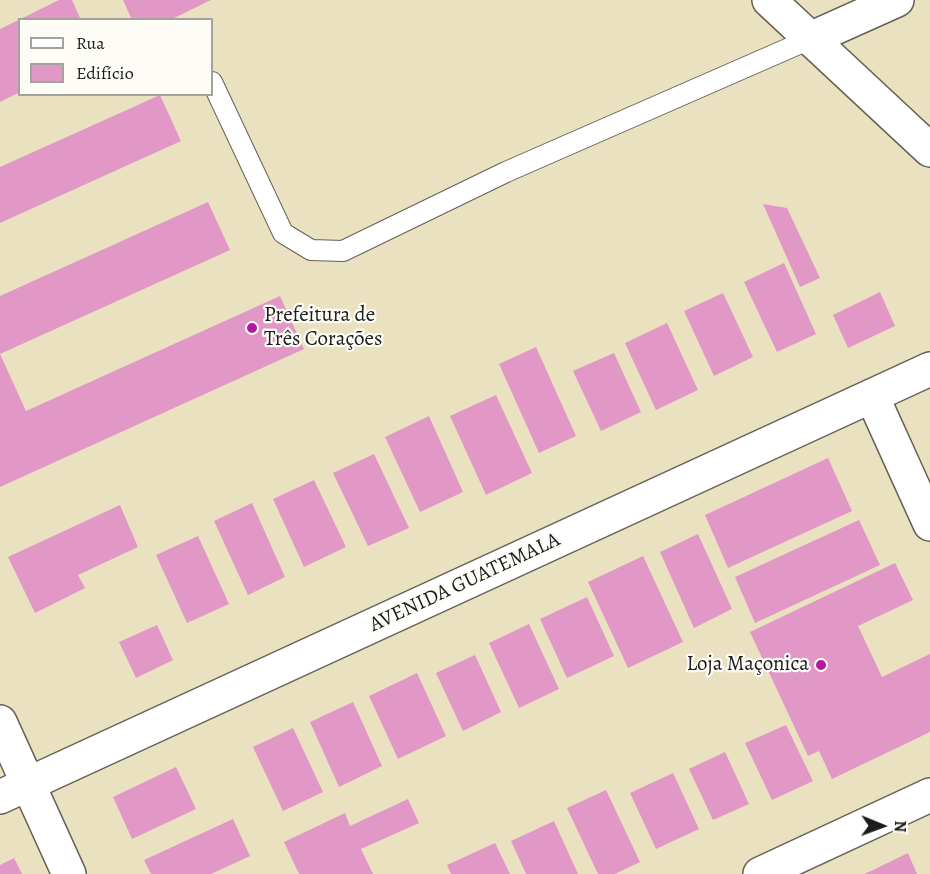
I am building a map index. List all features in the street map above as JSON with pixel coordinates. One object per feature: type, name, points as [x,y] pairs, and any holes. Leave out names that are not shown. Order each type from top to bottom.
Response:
[{"type":"street","points":[[769,0],[930,150]]},
{"type":"street","points":[[810,39],[897,0]]},
{"type":"street","name":"AVENIDA GUATEMALA","points":[[14,790],[930,369]]},
{"type":"street","points":[[872,396],[930,524]]},
{"type":"street","points":[[0,722],[14,790],[69,874]]},
{"type":"street","points":[[760,874],[930,795]]},
{"type":"lane","points":[[213,84],[283,233],[312,250],[343,251],[506,172],[810,39]]},
{"type":"building","points":[[59,0],[72,0],[80,18],[22,18]]},
{"type":"building","points":[[123,0],[211,0],[174,18],[131,18]]},
{"type":"building","points":[[18,20],[18,93],[0,102],[0,29]]},
{"type":"building","points":[[158,96],[160,96],[181,141],[0,223],[0,167]]},
{"type":"building","points":[[208,202],[230,250],[0,354],[0,296]]},
{"type":"building","points":[[763,204],[787,208],[820,278],[800,287]]},
{"type":"building","points":[[784,263],[816,334],[777,352],[744,282]]},
{"type":"building","points":[[880,292],[895,326],[848,348],[833,315]]},
{"type":"building","points":[[723,293],[753,357],[714,376],[684,311]]},
{"type":"building","name":"Prefeitura de Três Corações","points":[[280,296],[304,349],[0,487],[0,354],[26,411]]},
{"type":"building","points":[[667,323],[698,390],[656,410],[625,343]]},
{"type":"building","points":[[536,347],[576,436],[539,453],[499,364]]},
{"type":"building","points":[[614,353],[641,412],[601,431],[573,371]]},
{"type":"building","points":[[496,395],[532,473],[486,495],[450,416]]},
{"type":"building","points":[[429,416],[463,492],[420,512],[385,437]]},
{"type":"building","points":[[374,454],[409,528],[368,546],[333,473]]},
{"type":"building","points":[[828,458],[852,511],[728,568],[705,515]]},
{"type":"building","points":[[314,480],[346,547],[304,567],[273,499]]},
{"type":"building","points":[[252,503],[285,577],[248,595],[214,521]]},
{"type":"building","points":[[120,505],[138,547],[78,575],[85,588],[35,613],[8,557]]},
{"type":"building","points":[[859,520],[880,565],[755,623],[735,577]]},
{"type":"building","points":[[698,534],[732,609],[694,628],[660,552]]},
{"type":"building","points":[[198,536],[229,604],[187,623],[156,555]]},
{"type":"building","points":[[643,556],[683,642],[628,668],[588,582]]},
{"type":"building","name":"Loja Maçonica","points":[[895,563],[913,600],[858,626],[882,677],[930,654],[930,732],[832,779],[819,751],[808,756],[750,632]]},
{"type":"building","points":[[587,597],[614,656],[567,678],[540,619]]},
{"type":"building","points":[[529,624],[559,689],[519,708],[489,643]]},
{"type":"building","points":[[157,625],[173,660],[136,678],[119,642]]},
{"type":"building","points":[[475,655],[501,712],[463,731],[436,673]]},
{"type":"building","points":[[417,673],[446,736],[398,759],[369,696]]},
{"type":"building","points":[[353,702],[382,766],[339,787],[310,722]]},
{"type":"building","points":[[786,725],[813,781],[772,800],[745,743]]},
{"type":"building","points":[[293,728],[323,792],[283,811],[253,747]]},
{"type":"building","points":[[725,752],[749,804],[713,820],[689,769]]},
{"type":"building","points":[[176,767],[196,809],[132,839],[113,797]]},
{"type":"building","points":[[673,773],[699,829],[656,849],[630,793]]},
{"type":"building","points":[[606,790],[640,862],[615,874],[598,874],[567,808]]},
{"type":"building","points":[[408,799],[419,823],[361,849],[373,874],[299,874],[284,842],[345,813],[350,826]]},
{"type":"building","points":[[233,819],[250,856],[211,874],[151,874],[144,860]]},
{"type":"building","points":[[554,821],[578,874],[526,874],[511,841]]},
{"type":"building","points":[[495,843],[510,874],[451,874],[447,865]]},
{"type":"building","points":[[908,853],[917,874],[864,874],[871,871]]},
{"type":"building","points":[[14,858],[22,874],[0,874],[0,865]]},
{"type":"place","name":"Prefeitura de Três Corações","points":[[252,328]]},
{"type":"place","name":"Loja Maçonica","points":[[821,665]]}]
